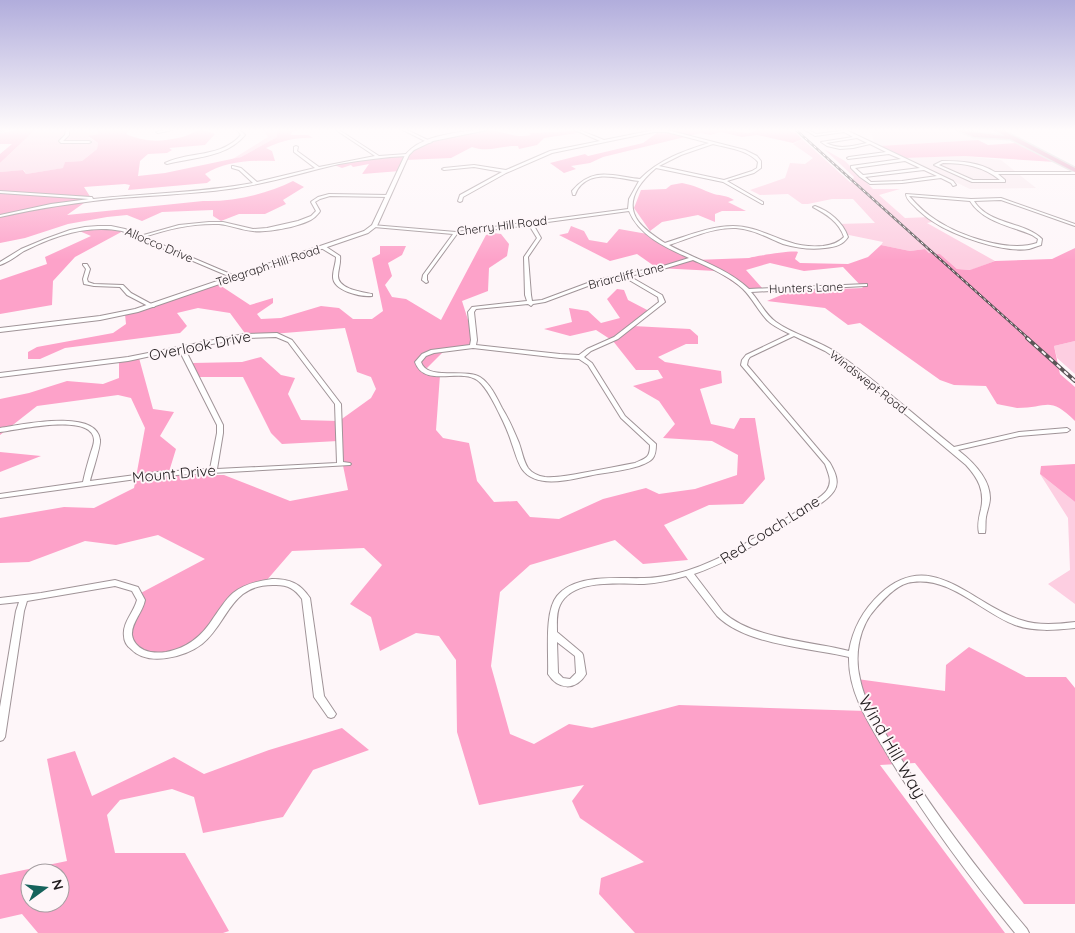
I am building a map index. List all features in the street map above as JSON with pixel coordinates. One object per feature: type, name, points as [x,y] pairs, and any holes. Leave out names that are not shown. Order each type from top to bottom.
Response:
[{"type":"street","points":[[245,174],[256,183]]},
{"type":"street","points":[[0,216],[31,209],[102,199],[207,191],[299,174]]},
{"type":"street","points":[[374,226],[398,174]]},
{"type":"street","points":[[460,201],[461,196],[501,174]]},
{"type":"street","points":[[631,210],[630,200],[641,180],[648,174]]},
{"type":"street","points":[[688,174],[724,181],[762,203]]},
{"type":"street","points":[[724,181],[749,174]]},
{"type":"street","points":[[860,174],[870,183],[909,182],[942,177]]},
{"type":"street","points":[[862,176],[884,174]]},
{"type":"street","points":[[901,174],[916,180]]},
{"type":"street","points":[[935,174],[954,185]]},
{"type":"street","points":[[956,174],[972,181],[1004,181],[996,174]]},
{"type":"street","points":[[996,174],[1008,174]]},
{"type":"street","points":[[574,194],[574,191],[586,179],[595,177],[604,176],[641,180]]},
{"type":"street","points":[[909,182],[915,187]]},
{"type":"street","points":[[0,192],[102,199]]},
{"type":"street","points":[[971,200],[974,205],[988,216],[1031,232],[1040,240],[1035,246],[1023,248],[1005,247],[988,243],[938,223],[908,198],[907,195],[971,200],[1002,200],[1075,225]]},
{"type":"street","points":[[140,237],[169,228],[207,224],[231,224],[252,230],[267,230],[313,217],[318,212],[313,202],[322,197],[388,196]]},
{"type":"street","points":[[666,244],[722,228],[734,227],[752,229],[784,243],[803,247],[828,247],[843,242],[846,237],[844,231],[825,211],[815,207]]},
{"type":"street","name":"Cherry Hill Road","points":[[374,226],[456,233],[631,210]]},
{"type":"street","name":"Windswept Road","points":[[631,210],[641,226],[666,244],[726,275],[748,291],[768,318],[835,355],[972,466],[984,485],[987,500],[980,518],[982,531]]},
{"type":"street","points":[[530,223],[539,238],[526,257],[528,295],[531,304]]},
{"type":"street","name":"Telegraph Hill Road","points":[[0,330],[100,318],[152,306],[322,248],[366,232],[374,226]]},
{"type":"street","name":"Allocco Drive","points":[[0,264],[29,248],[81,229],[114,228],[140,237],[233,277]]},
{"type":"street","points":[[426,282],[424,280],[425,275],[456,233]]},
{"type":"street","points":[[322,248],[336,254],[339,258],[335,278],[337,283],[356,293],[370,295]]},
{"type":"street","name":"Briarcliff Lane","points":[[473,346],[472,309],[495,304],[531,304],[595,282],[661,268],[694,258]]},
{"type":"street","points":[[85,266],[88,269],[85,279],[86,283],[121,286],[129,294],[152,306]]},
{"type":"street","points":[[580,357],[587,351],[616,338],[662,302],[660,296],[624,275]]},
{"type":"street","name":"Hunters Lane","points":[[748,291],[865,286]]},
{"type":"street","name":"Red Coach Lane","points":[[554,633],[579,655],[581,674],[574,682],[559,681],[553,674],[554,608],[560,598],[574,588],[591,583],[644,581],[688,574],[718,563],[742,550],[825,496],[832,488],[834,474],[828,464],[744,365],[744,360],[748,356],[795,334]]},
{"type":"street","name":"Overlook Drive","points":[[0,375],[121,360],[244,336],[277,335],[288,339],[338,404],[340,464]]},
{"type":"street","points":[[473,346],[580,357],[590,364],[623,417],[650,440],[654,449],[648,460],[637,465],[560,479],[547,479],[535,476],[522,466],[510,431],[482,382],[470,376],[429,374],[419,366],[419,360],[427,353],[473,346]]},
{"type":"street","points":[[181,348],[220,425],[213,470]]},
{"type":"street","points":[[0,430],[65,422],[82,424],[92,428],[97,436],[97,440],[86,484]]},
{"type":"street","points":[[952,449],[1019,434],[1067,430]]},
{"type":"street","name":"Mount Drive","points":[[0,496],[158,474],[348,464]]},
{"type":"street","points":[[688,574],[717,611],[738,628],[757,634],[854,655]]},
{"type":"street","name":"Wind Hill Way","points":[[1023,933],[955,848],[895,758],[864,704],[855,676],[854,655],[859,629],[869,610],[899,584],[912,579],[928,579],[943,583],[1018,623],[1042,628],[1075,625]]},
{"type":"street","points":[[0,601],[108,583],[131,586],[141,600],[138,612],[129,629],[129,639],[132,645],[140,652],[161,655],[178,652],[198,643],[210,630],[230,601],[244,590],[268,582],[290,584],[300,590],[306,598],[319,697],[331,714]]},
{"type":"street","points":[[0,737],[20,611],[24,598]]},
{"type":"shaded area","points":[[0,174],[138,174],[138,176],[160,174],[206,174],[211,180],[207,183],[128,190],[130,185],[125,184],[84,187],[91,198],[67,215],[238,199],[283,186],[293,181],[304,187],[283,200],[286,204],[265,214],[239,214],[221,221],[213,216],[213,210],[162,212],[142,221],[127,215],[107,217],[68,224],[25,238],[0,243]]},
{"type":"shaded area","points":[[786,174],[840,174],[851,183],[854,177],[850,174],[858,174],[873,189],[900,189],[879,195],[905,218],[931,217],[936,221],[927,223],[995,261],[971,270],[957,269],[940,254],[929,253],[925,249],[910,251],[881,245],[883,242],[844,234],[837,224],[875,223],[853,199],[832,199],[802,204],[788,194],[760,195],[750,190],[785,178]]},
{"type":"shaded area","points":[[938,174],[1018,174],[1036,188],[970,189]]},
{"type":"shaded area","points":[[682,183],[729,197],[734,200],[728,202],[746,211],[722,211],[715,214],[715,222],[698,215],[662,222],[650,231],[634,208],[641,190],[666,189],[671,185]]},
{"type":"shaded area","points":[[571,226],[584,231],[589,240],[607,243],[619,229],[653,235],[695,260],[749,258],[798,252],[795,259],[800,263],[848,264],[868,257],[881,245],[910,251],[925,249],[929,253],[940,254],[957,269],[970,270],[995,261],[1052,259],[1075,248],[1075,341],[1054,346],[1060,374],[1075,387],[1075,421],[1053,405],[1017,408],[997,404],[986,386],[954,385],[940,380],[860,323],[848,325],[825,308],[767,301],[791,291],[863,288],[843,267],[804,271],[770,263],[746,270],[763,289],[745,290],[716,271],[657,268],[637,254],[610,261],[559,235],[568,233]]},
{"type":"shaded area","points":[[107,227],[125,230],[75,257],[53,281],[52,305],[0,314],[0,280],[47,264],[45,257],[91,236],[77,230]]},
{"type":"shaded area","points":[[493,233],[501,234],[509,244],[507,256],[489,268],[488,291],[462,301],[476,345],[445,350],[424,371],[440,375],[436,430],[443,438],[469,443],[477,481],[494,502],[517,501],[530,517],[559,519],[603,499],[646,488],[659,494],[695,489],[737,475],[738,455],[712,441],[663,438],[675,424],[659,401],[633,386],[663,378],[658,370],[636,370],[613,341],[596,330],[570,336],[544,329],[572,322],[569,308],[588,311],[601,323],[620,318],[607,299],[617,289],[624,290],[628,300],[651,312],[633,326],[690,329],[698,336],[698,344],[686,344],[658,357],[665,362],[721,371],[722,383],[700,389],[711,424],[734,429],[740,418],[755,418],[765,479],[743,504],[709,505],[664,525],[688,560],[643,564],[615,540],[530,565],[500,592],[491,666],[510,734],[534,744],[569,724],[592,728],[679,705],[866,711],[857,679],[945,691],[946,665],[969,647],[1026,677],[1066,677],[1075,688],[1075,904],[1024,904],[915,763],[880,765],[1005,933],[635,933],[599,894],[601,878],[644,862],[580,818],[572,801],[584,785],[479,805],[457,732],[456,660],[439,636],[416,633],[380,651],[371,617],[350,604],[382,565],[364,548],[292,551],[266,581],[230,595],[198,643],[166,656],[127,647],[137,595],[205,559],[158,535],[116,545],[85,541],[29,562],[0,563],[0,518],[64,507],[94,508],[134,488],[145,428],[131,398],[118,395],[37,406],[0,435],[0,399],[29,393],[67,381],[103,384],[119,378],[119,361],[139,358],[153,409],[174,412],[160,436],[176,449],[168,475],[224,475],[290,501],[348,490],[338,441],[282,444],[271,433],[243,377],[196,377],[192,363],[242,362],[261,357],[281,375],[295,378],[288,394],[301,420],[339,421],[371,398],[376,389],[371,377],[357,372],[345,328],[247,336],[230,313],[198,308],[177,313],[187,326],[180,333],[65,348],[40,359],[28,359],[28,352],[37,347],[113,333],[126,324],[125,314],[215,282],[250,305],[273,298],[273,303],[257,314],[261,319],[281,318],[321,306],[339,308],[353,319],[372,319],[383,311],[372,258],[380,254],[380,246],[406,246],[402,255],[388,263],[392,276],[385,285],[392,297],[406,299],[441,320],[486,235]]},
{"type":"shaded area","points":[[1075,341],[1075,374],[1057,358],[1054,346]]},
{"type":"shaded area","points":[[0,452],[41,456],[0,472]]},
{"type":"shaded area","points":[[1075,464],[1075,502],[1040,474],[1041,466]]},
{"type":"shaded area","points":[[1040,474],[1075,502],[1075,604],[1048,584],[1070,570],[1068,518]]},
{"type":"shaded area","points":[[342,728],[369,750],[313,770],[283,817],[203,833],[194,797],[172,789],[120,800],[107,815],[115,853],[185,853],[229,931],[223,933],[38,933],[22,914],[0,919],[0,875],[20,871],[20,913],[70,913],[70,863],[57,863],[67,861],[47,759],[75,751],[92,796],[174,757],[204,774],[269,750]]},
{"type":"railway","points":[[845,174],[1029,339]]},
{"type":"railway","points":[[1027,338],[1075,381]]}]
